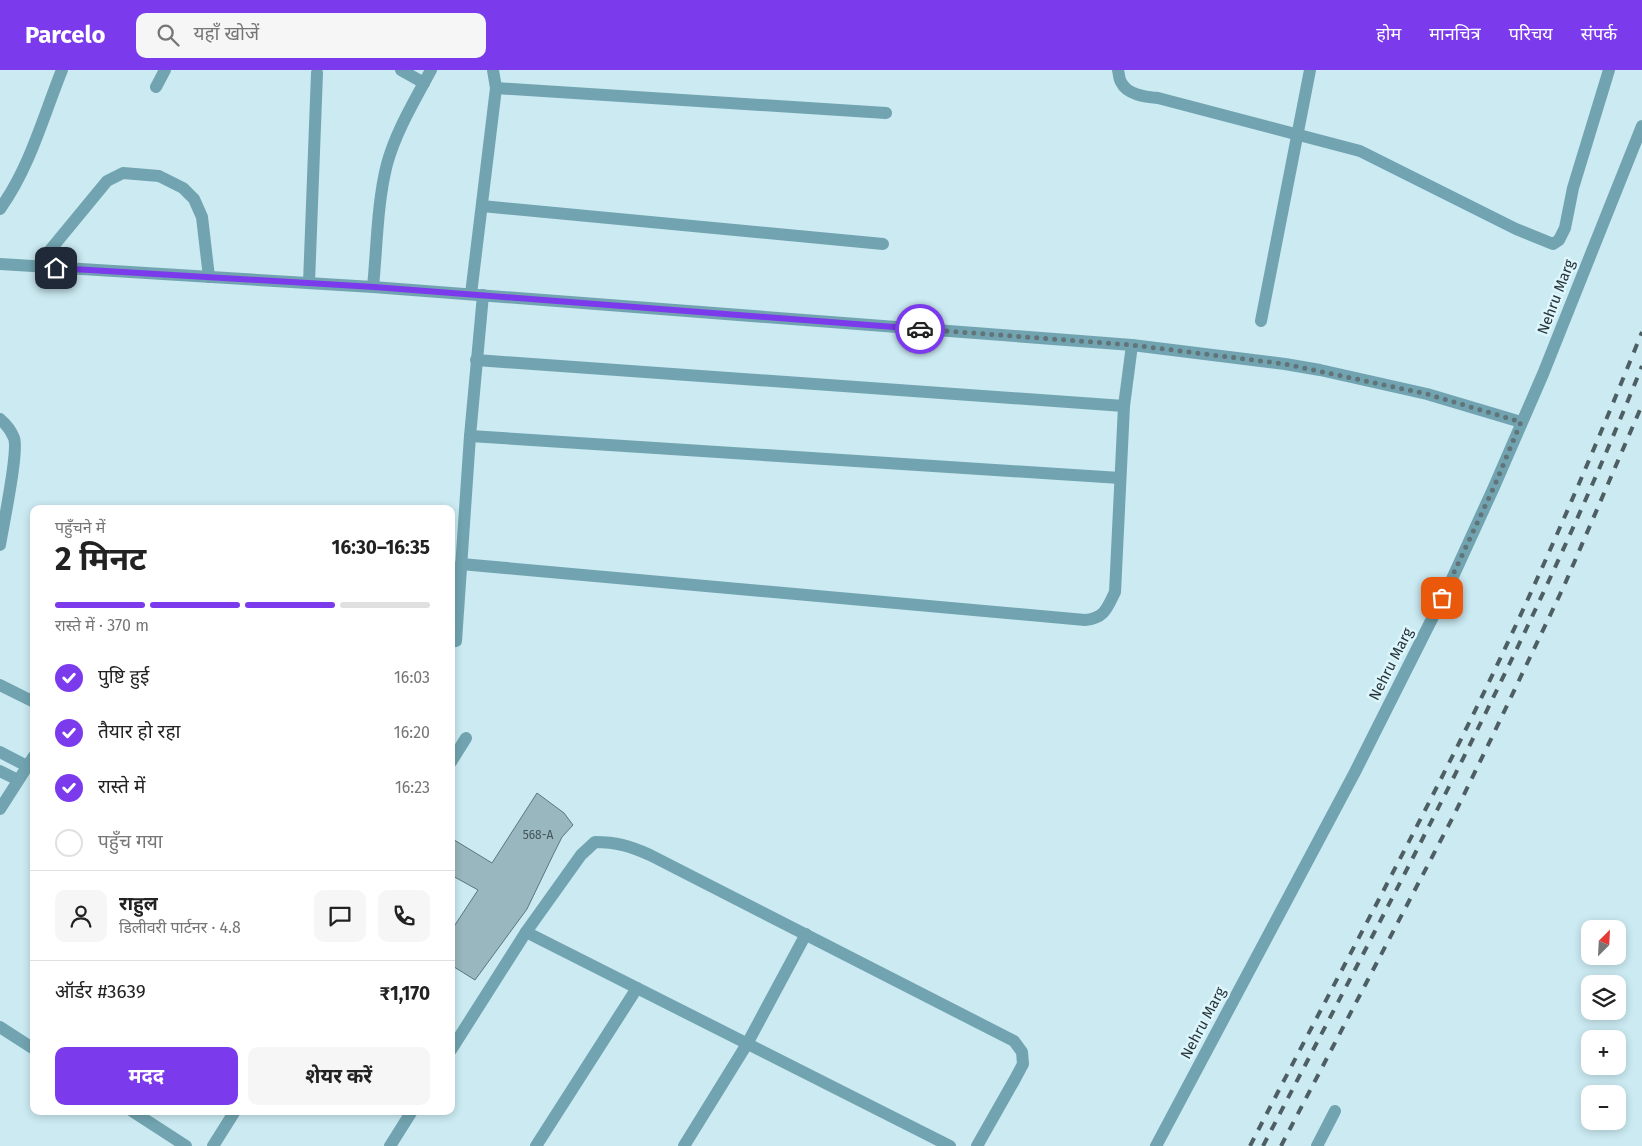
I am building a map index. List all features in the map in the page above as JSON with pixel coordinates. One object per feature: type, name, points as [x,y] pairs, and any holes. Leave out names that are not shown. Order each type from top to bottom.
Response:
[{"type":"street","points":[[0,209],[20,178],[29,158],[62,70]]},
{"type":"street","points":[[156,87],[165,70]]},
{"type":"street","points":[[400,70],[424,83]]},
{"type":"street","points":[[374,287],[382,189],[388,163],[407,115],[431,70]]},
{"type":"street","points":[[456,641],[476,360],[477,295],[482,206],[496,88],[493,70]]},
{"type":"street","points":[[1118,70],[1121,83],[1128,90],[1142,96],[1158,98],[1360,151],[1516,229],[1553,244],[1559,240],[1565,228],[1573,188],[1609,70]]},
{"type":"street","points":[[1261,321],[1310,70]]},
{"type":"street","points":[[310,283],[317,73]]},
{"type":"street","points":[[496,88],[886,113]]},
{"type":"street","name":"Nehru Marg","points":[[1156,1146],[1362,757],[1459,565],[1543,374],[1642,126]]},
{"type":"street","points":[[37,266],[107,181],[123,172],[159,176],[183,188],[194,199],[202,217],[209,277]]},
{"type":"street","points":[[482,206],[883,244]]},
{"type":"street","points":[[0,264],[374,287],[1132,345],[1320,370],[1427,394],[1521,422]]},
{"type":"street","points":[[461,564],[1085,620],[1094,619],[1103,614],[1115,592],[1124,406],[1132,345]]},
{"type":"street","points":[[476,360],[1124,406]]},
{"type":"street","points":[[0,419],[15,439],[14,461],[0,545]]},
{"type":"street","points":[[470,436],[1120,478]]},
{"type":"street","points":[[0,685],[30,700]]},
{"type":"street","points":[[455,756],[466,738]]},
{"type":"street","points":[[0,752],[30,759]]},
{"type":"street","points":[[0,809],[30,762]]},
{"type":"street","points":[[0,771],[18,780]]},
{"type":"street","points":[[455,1044],[526,932],[581,854],[595,842],[611,842],[634,848],[650,855],[1014,1041],[1022,1052],[1022,1064],[977,1146]]},
{"type":"street","points":[[526,932],[950,1146]]},
{"type":"street","points":[[684,1146],[747,1044],[806,934]]},
{"type":"street","points":[[536,1146],[637,988]]},
{"type":"street","points":[[0,1027],[30,1046]]},
{"type":"street","points":[[1317,1146],[1336,1111]]},
{"type":"street","points":[[138,1115],[186,1146]]},
{"type":"street","points":[[213,1146],[232,1115]]},
{"type":"street","points":[[390,1146],[409,1115]]},
{"type":"building","points":[[537,793],[564,813],[573,825],[562,837],[527,909],[475,980],[455,968],[455,925],[478,890],[455,877],[455,840],[492,863]]},
{"type":"railway","points":[[1250,1146],[1414,832],[1491,678],[1558,531],[1642,332]]},
{"type":"railway","points":[[1263,1146],[1413,858],[1510,664],[1600,466],[1642,366]]},
{"type":"railway","points":[[1281,1146],[1454,815],[1564,586],[1642,405]]},
{"type":"way so far","points":[[920,329],[1132,345],[1285,364],[1395,386],[1521,422],[1494,487],[1442,598]]},
{"type":"route","points":[[56,268],[374,287],[920,329]]}]
